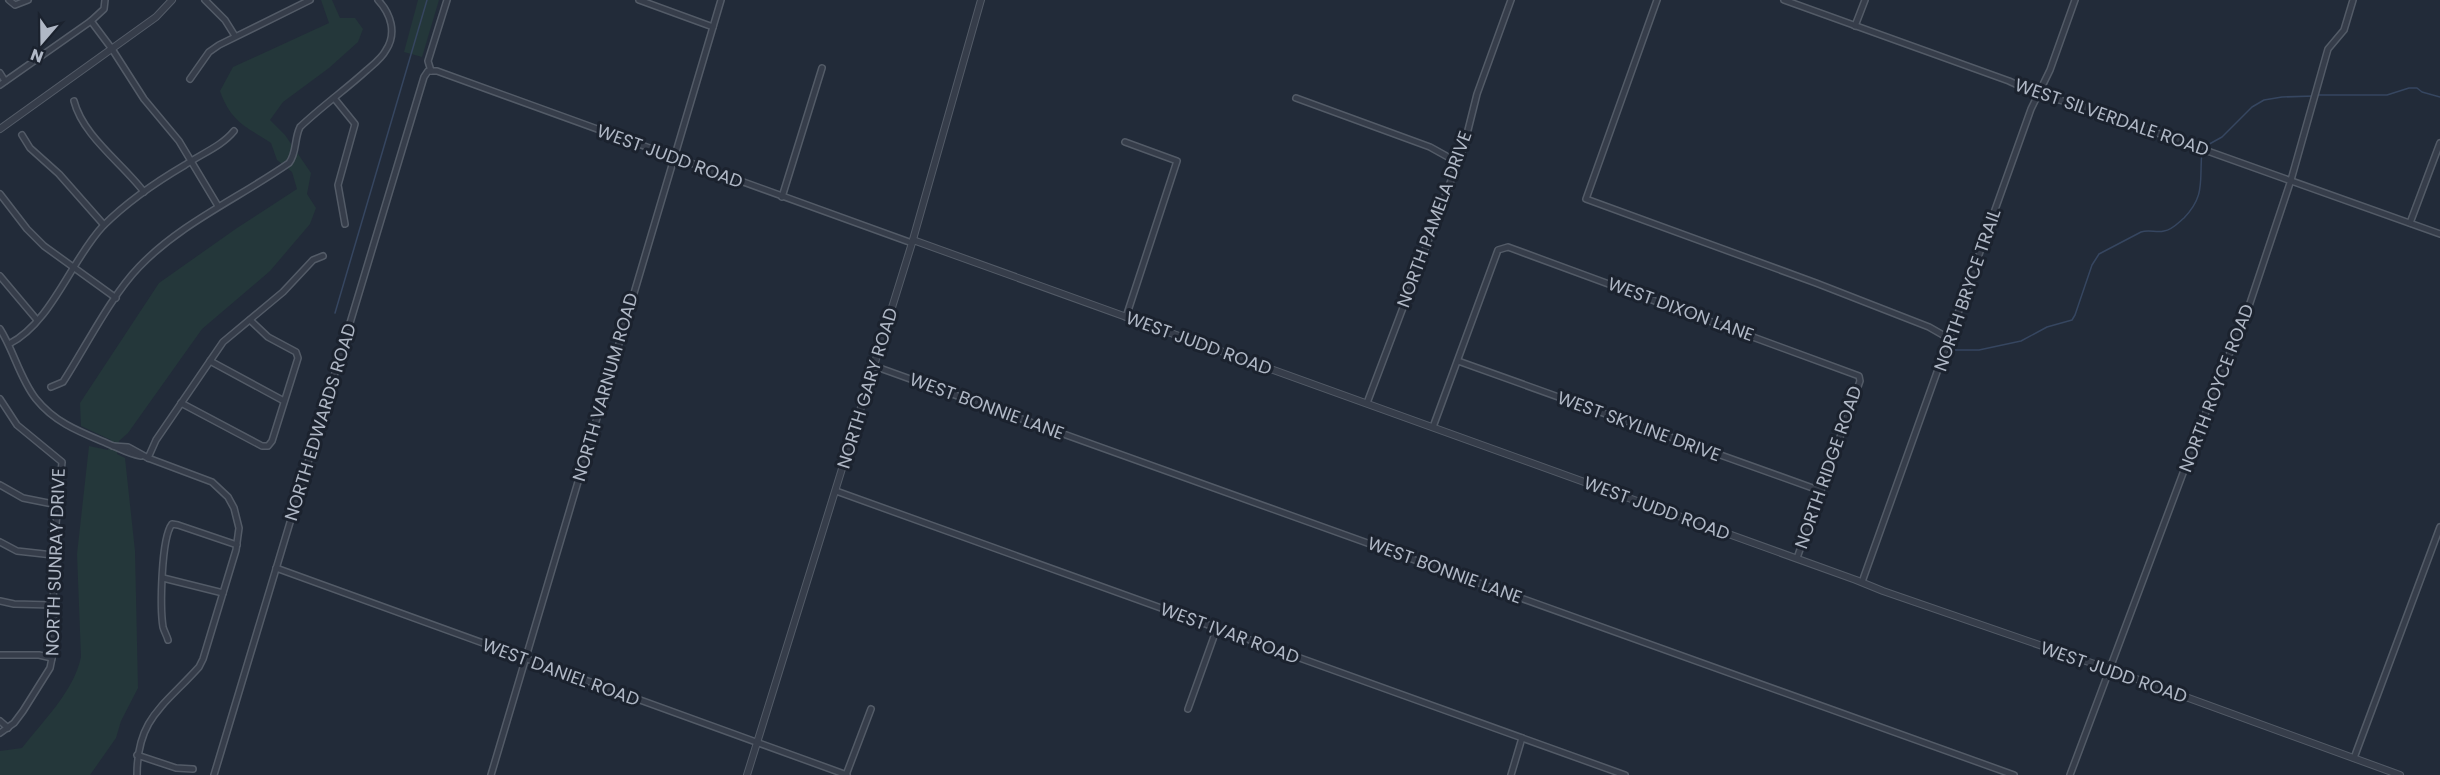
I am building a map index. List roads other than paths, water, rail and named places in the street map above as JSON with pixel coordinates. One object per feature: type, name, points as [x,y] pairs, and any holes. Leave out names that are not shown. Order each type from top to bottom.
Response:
[{"type":"street","points":[[9,0],[15,5],[28,0]]},
{"type":"street","points":[[0,73],[3,83],[91,21],[104,9],[105,0]]},
{"type":"street","points":[[0,129],[156,17],[172,0]]},
{"type":"street","points":[[205,0],[225,20],[235,36]]},
{"type":"street","points":[[190,79],[209,52],[297,3],[310,0]]},
{"type":"street","points":[[51,387],[63,382],[116,297],[136,270],[148,258],[218,206],[289,163],[293,158],[295,136],[300,127],[386,51],[392,33],[391,21],[386,9],[378,0]]},
{"type":"street","name":"NORTH EDWARDS ROAD","points":[[214,775],[420,88],[430,71],[428,61],[447,0]]},
{"type":"street","points":[[639,0],[713,27]]},
{"type":"street","name":"NORTH VARNUM ROAD","points":[[491,775],[721,0]]},
{"type":"street","name":"NORTH GARY ROAD","points":[[747,775],[912,242],[981,0]]},
{"type":"street","name":"NORTH PAMELA DRIVE","points":[[1367,403],[1464,146],[1477,94],[1511,0]]},
{"type":"street","points":[[1657,0],[1586,199],[1929,327],[1950,339]]},
{"type":"street","name":"WEST SILVERDALE ROAD","points":[[1784,0],[2009,81],[2039,94],[2087,108],[2440,234]]},
{"type":"street","points":[[1855,26],[1864,0]]},
{"type":"street","name":"NORTH BRYCE TRAIL","points":[[1862,582],[2020,140],[2050,70],[2075,0]]},
{"type":"street","name":"NORTH ROYCE ROAD","points":[[2070,775],[2204,417],[2250,303],[2291,180],[2328,49],[2344,30],[2353,0]]},
{"type":"street","points":[[91,21],[112,49],[135,87],[178,141],[218,206]]},
{"type":"street","points":[[782,197],[822,68]]},
{"type":"street","name":"WEST JUDD ROAD","points":[[430,71],[437,71],[782,197],[1367,403],[1797,558],[1882,591],[2109,669],[2400,775]]},
{"type":"street","points":[[334,98],[355,124],[338,185],[345,224]]},
{"type":"street","points":[[1296,98],[1430,147],[1457,162]]},
{"type":"street","points":[[74,101],[77,114],[86,128],[144,192]]},
{"type":"street","points":[[9,344],[27,332],[37,320],[85,248],[104,225],[144,192],[222,142],[234,131]]},
{"type":"street","points":[[22,135],[30,148],[59,174],[104,225]]},
{"type":"street","points":[[1125,142],[1177,161],[1126,317]]},
{"type":"street","points":[[2410,223],[2440,143]]},
{"type":"street","points":[[0,194],[27,229],[73,268],[116,297]]},
{"type":"street","name":"WEST DIXON LANE","points":[[1458,361],[1498,250],[1508,247],[1859,376]]},
{"type":"street","points":[[148,458],[156,440],[223,342],[283,292],[314,260],[323,256]]},
{"type":"street","points":[[0,276],[37,320]]},
{"type":"street","points":[[181,403],[262,446],[268,446],[272,441],[298,358],[296,352],[268,337],[250,321]]},
{"type":"street","points":[[0,329],[22,375],[36,399],[44,406],[75,430],[212,482],[228,497],[238,520],[237,545],[206,653],[199,667],[151,718],[141,737],[137,755],[137,775]]},
{"type":"street","points":[[210,361],[284,401]]},
{"type":"street","points":[[1433,427],[1458,361]]},
{"type":"street","name":"WEST SKYLINE DRIVE","points":[[1458,361],[1821,491]]},
{"type":"street","name":"WEST BONNIE LANE","points":[[874,366],[2014,775]]},
{"type":"street","name":"NORTH RIDGE ROAD","points":[[1797,558],[1860,381],[1859,376]]},
{"type":"street","name":"NORTH SUNRAY DRIVE","points":[[0,399],[17,424],[62,462],[52,555],[54,648],[51,668],[19,717],[0,733]]},
{"type":"street","points":[[0,485],[34,502],[58,505]]},
{"type":"street","name":"WEST IVAR ROAD","points":[[836,491],[1624,775]]},
{"type":"street","points":[[168,640],[164,627],[163,551],[168,529],[172,524],[237,545]]},
{"type":"street","points":[[2354,758],[2440,527]]},
{"type":"street","points":[[0,542],[17,551],[52,555]]},
{"type":"street","name":"WEST DANIEL ROAD","points":[[276,567],[847,775]]},
{"type":"street","points":[[163,578],[223,593]]},
{"type":"street","points":[[0,601],[15,604],[53,604]]},
{"type":"street","points":[[1188,709],[1217,628]]},
{"type":"street","points":[[0,655],[39,655],[52,658]]},
{"type":"street","points":[[847,775],[871,709]]},
{"type":"street","points":[[0,721],[8,728]]},
{"type":"street","points":[[1511,775],[1522,738]]},
{"type":"street","points":[[137,755],[176,768],[193,769]]},
{"type":"waterway","points":[[335,313],[427,0]]},
{"type":"waterway","points":[[2318,95],[2387,95],[2409,88],[2417,88],[2422,92],[2440,97]]},
{"type":"waterway","points":[[2204,147],[2222,137],[2252,107],[2264,100],[2314,96]]},
{"type":"waterway","points":[[1947,350],[1979,350],[2021,341],[2047,327],[2072,320],[2092,265],[2099,254],[2141,232],[2170,229],[2191,210],[2199,195],[2202,151]]}]
